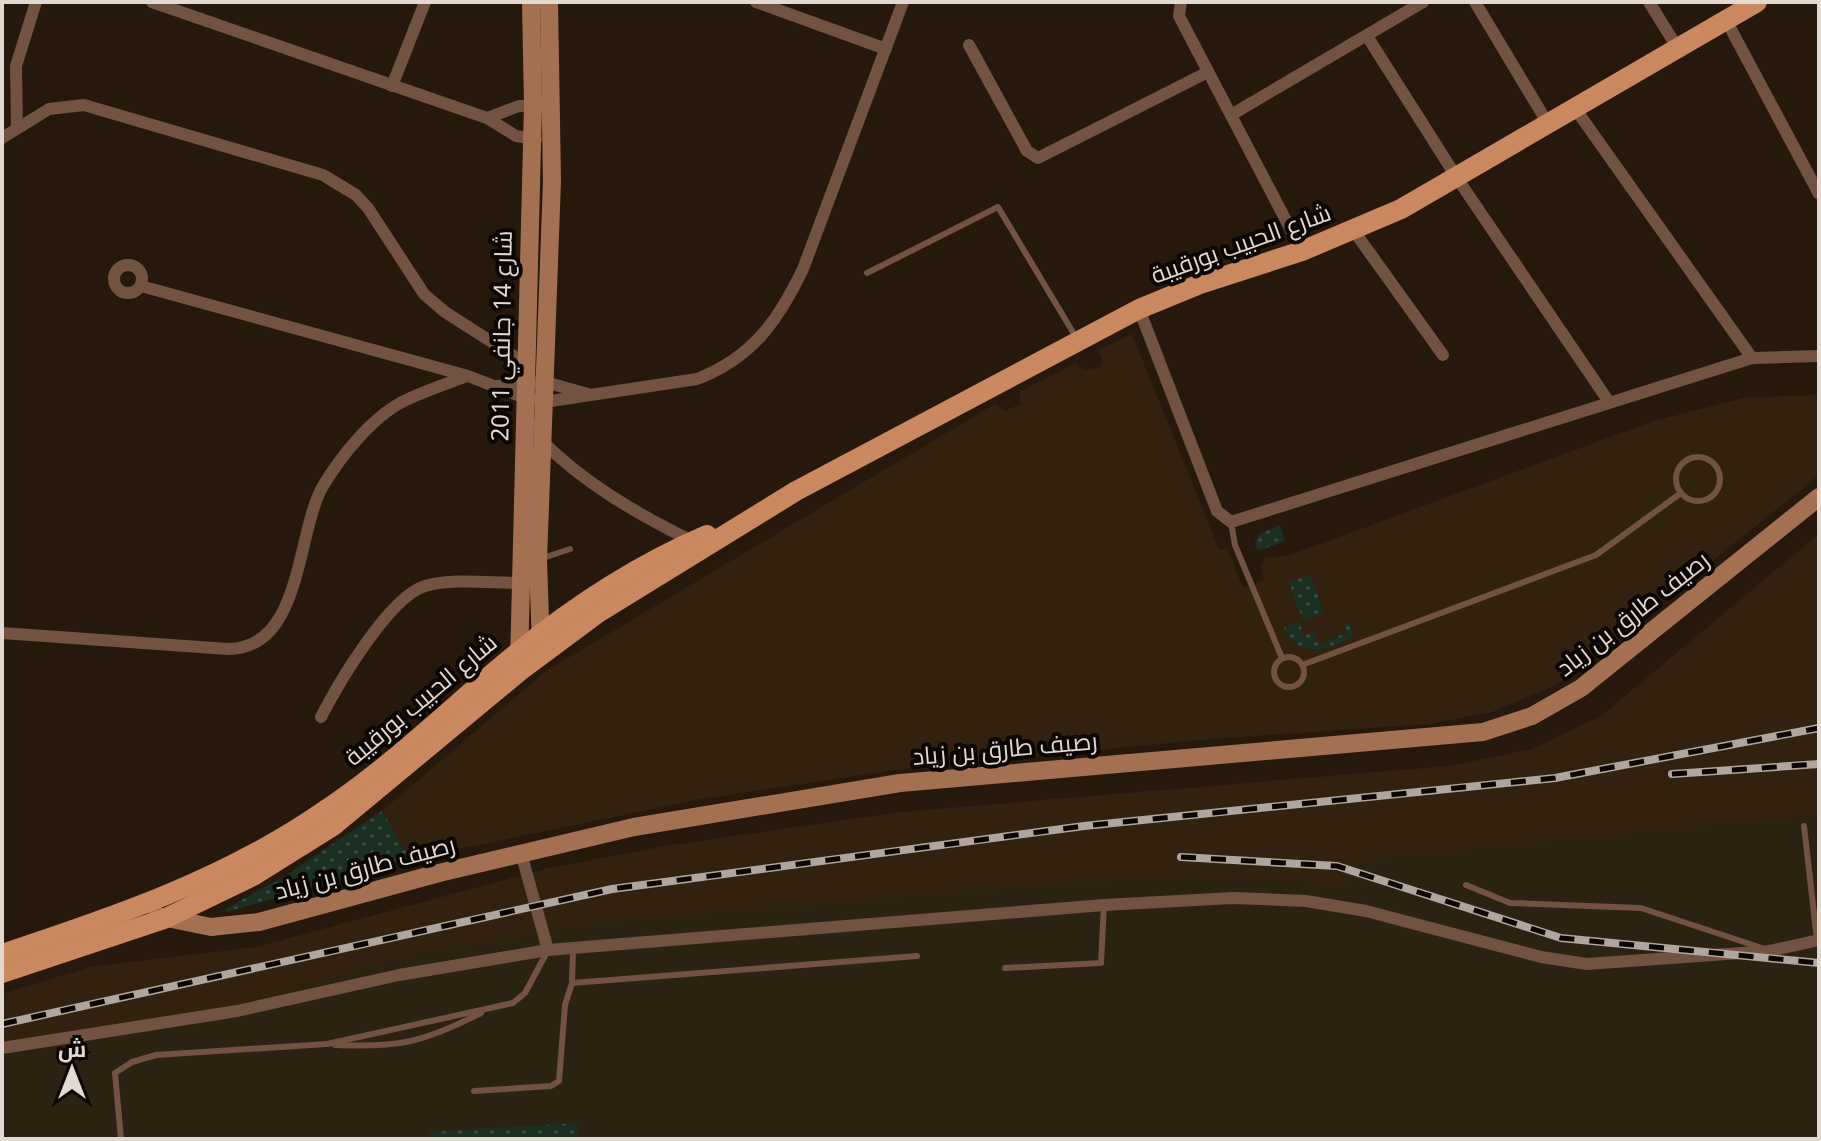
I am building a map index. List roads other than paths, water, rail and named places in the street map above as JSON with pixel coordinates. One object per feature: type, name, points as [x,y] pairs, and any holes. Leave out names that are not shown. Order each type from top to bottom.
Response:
[{"type":"main road","name":"شارع 14 جانفي 2011","points":[[530,386],[545,382],[552,140],[543,105],[531,2]]},
{"type":"main road","name":"شارع 14 جانفي 2011","points":[[519,662],[524,423],[530,386],[532,139],[543,105],[549,2]]},
{"type":"main road","name":"شارع الحبيب بورقيبة","points":[[2,954],[135,909],[232,868],[322,813],[628,576],[700,545],[1139,309],[1200,284],[1354,231],[1457,178],[1547,122],[1757,2]]},
{"type":"main road","name":"شارع 14 جانفي 2011","points":[[530,386],[542,441],[538,560],[541,645]]},
{"type":"main road","name":"رصيف طارق بن زياد","points":[[135,909],[164,919],[211,927],[259,922],[521,853],[694,815],[900,783],[1459,736],[1496,729],[1532,716],[1581,688],[1819,497]]},
{"type":"main road","name":"شارع الحبيب بورقيبة","points":[[2,973],[164,919],[253,876],[333,826],[519,662]]},
{"type":"street","points":[[17,128],[16,66],[36,2]]},
{"type":"street","points":[[152,2],[487,118],[516,136],[552,140]]},
{"type":"street","points":[[392,86],[425,2]]},
{"type":"street","points":[[756,2],[886,49]]},
{"type":"street","points":[[141,286],[497,386],[530,386],[588,394],[697,379],[738,359],[770,329],[803,269],[902,2]]},
{"type":"street","points":[[1181,2],[1179,16],[1302,251]]},
{"type":"street","points":[[1231,115],[1423,2]]},
{"type":"street","points":[[1475,2],[1547,122]]},
{"type":"street","points":[[1649,2],[1677,47]]},
{"type":"street","points":[[1726,20],[1819,194]]},
{"type":"street","points":[[1367,36],[1457,178],[1609,402]]},
{"type":"street","points":[[969,45],[1027,151],[1038,158],[1208,72]]},
{"type":"street","points":[[2,138],[49,109],[84,105],[323,175],[356,195],[368,208],[434,303],[530,386]]},
{"type":"street","points":[[487,118],[519,106],[543,105]]},
{"type":"street","points":[[1574,107],[1752,358]]},
{"type":"street","points":[[1354,231],[1443,355]]},
{"type":"street","points":[[1139,309],[1217,511],[1231,522],[1752,358],[1805,354],[1819,356]]},
{"type":"street","points":[[1805,354],[1819,348]]},
{"type":"street","points":[[2,633],[228,649],[252,647],[268,633],[292,590],[317,500],[344,458],[394,407],[468,376]]},
{"type":"street","points":[[545,382],[588,394]]},
{"type":"street","points":[[524,423],[590,481],[700,545]]},
{"type":"street","points":[[321,717],[360,650],[419,588],[440,583],[519,583]]},
{"type":"street","points":[[521,853],[548,950]]},
{"type":"street","points":[[2,1048],[237,1011],[399,975],[548,950],[1104,905],[1233,898],[1306,901],[1366,911],[1541,957],[1587,964],[1769,951],[1818,940]]},
{"type":"lane","points":[[867,273],[998,207],[1077,340]]},
{"type":"lane","points":[[1697,457],[1715,465],[1720,478],[1712,496],[1699,501],[1681,493],[1676,476],[1683,463],[1697,457]]},
{"type":"lane","points":[[1302,665],[1596,555],[1681,493]]},
{"type":"lane","points":[[1231,522],[1235,545],[1282,658]]},
{"type":"lane","points":[[538,560],[570,549]]},
{"type":"lane","points":[[1294,657],[1302,665],[1302,680],[1294,686],[1284,686],[1273,675],[1275,665],[1282,658],[1294,657]]},
{"type":"lane","points":[[1804,826],[1818,940]]},
{"type":"lane","points":[[1466,885],[1510,903],[1641,908],[1769,951]]},
{"type":"lane","points":[[1005,968],[1101,963],[1104,905]]},
{"type":"lane","points":[[474,1091],[551,1086],[559,1081],[565,1005],[572,983],[573,948]]},
{"type":"lane","points":[[327,1044],[519,1001],[548,950]]},
{"type":"lane","points":[[572,983],[917,956]]},
{"type":"lane","points":[[121,1139],[115,1073],[132,1062],[156,1055],[327,1044],[407,1045],[439,1035],[491,1008]]},
{"type":"railway","points":[[2,1024],[612,889],[1084,826],[1555,778],[1819,728]]},
{"type":"railway","points":[[1672,774],[1819,764]]},
{"type":"railway","points":[[1181,857],[1337,866],[1561,938],[1819,963]]}]
